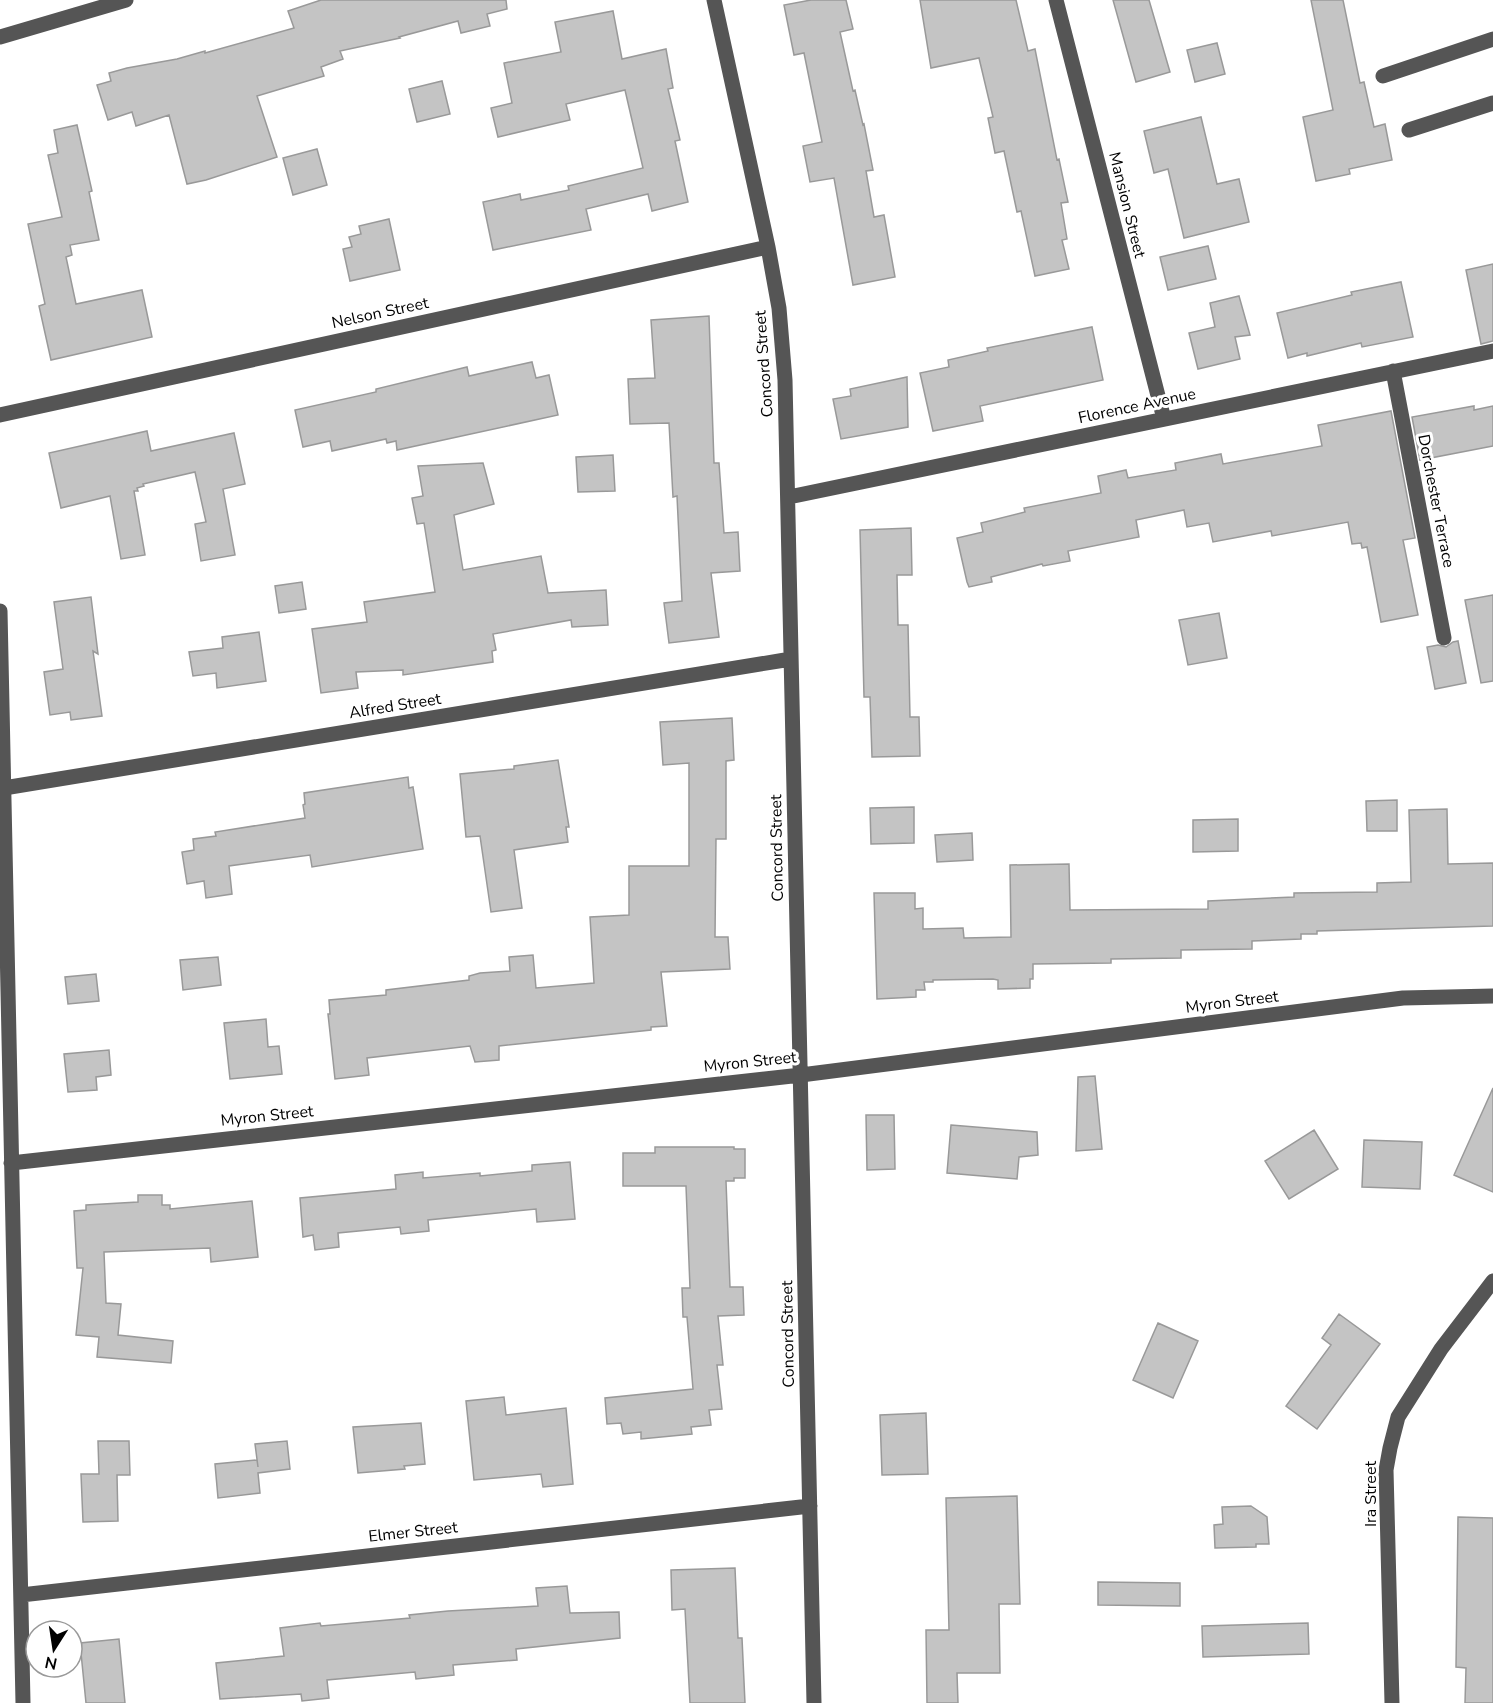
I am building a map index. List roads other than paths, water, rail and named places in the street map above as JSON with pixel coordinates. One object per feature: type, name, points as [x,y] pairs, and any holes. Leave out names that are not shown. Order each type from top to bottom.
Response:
[{"type":"street","points":[[0,37],[126,0]]},
{"type":"street","name":"Concord Street","points":[[714,0],[768,247],[779,308],[785,380],[814,1703]]},
{"type":"street","name":"Mansion Street","points":[[1056,0],[1164,419]]},
{"type":"street","points":[[1383,76],[1493,39]]},
{"type":"street","points":[[1409,130],[1493,103]]},
{"type":"street","name":"Nelson Street","points":[[0,415],[768,247]]},
{"type":"street","name":"Florence Avenue","points":[[789,497],[1493,351]]},
{"type":"street","name":"Dorchester Terrace","points":[[1392,371],[1444,638]]},
{"type":"street","points":[[0,611],[23,1703]]},
{"type":"street","name":"Alfred Street","points":[[4,788],[791,659]]},
{"type":"street","name":"Myron Street","points":[[11,1163],[801,1075],[1403,998],[1493,996]]},
{"type":"street","name":"Ira Street","points":[[1392,1703],[1386,1470],[1389,1448],[1398,1417],[1442,1349],[1493,1281]]},
{"type":"street","name":"Elmer Street","points":[[21,1595],[810,1506]]}]
